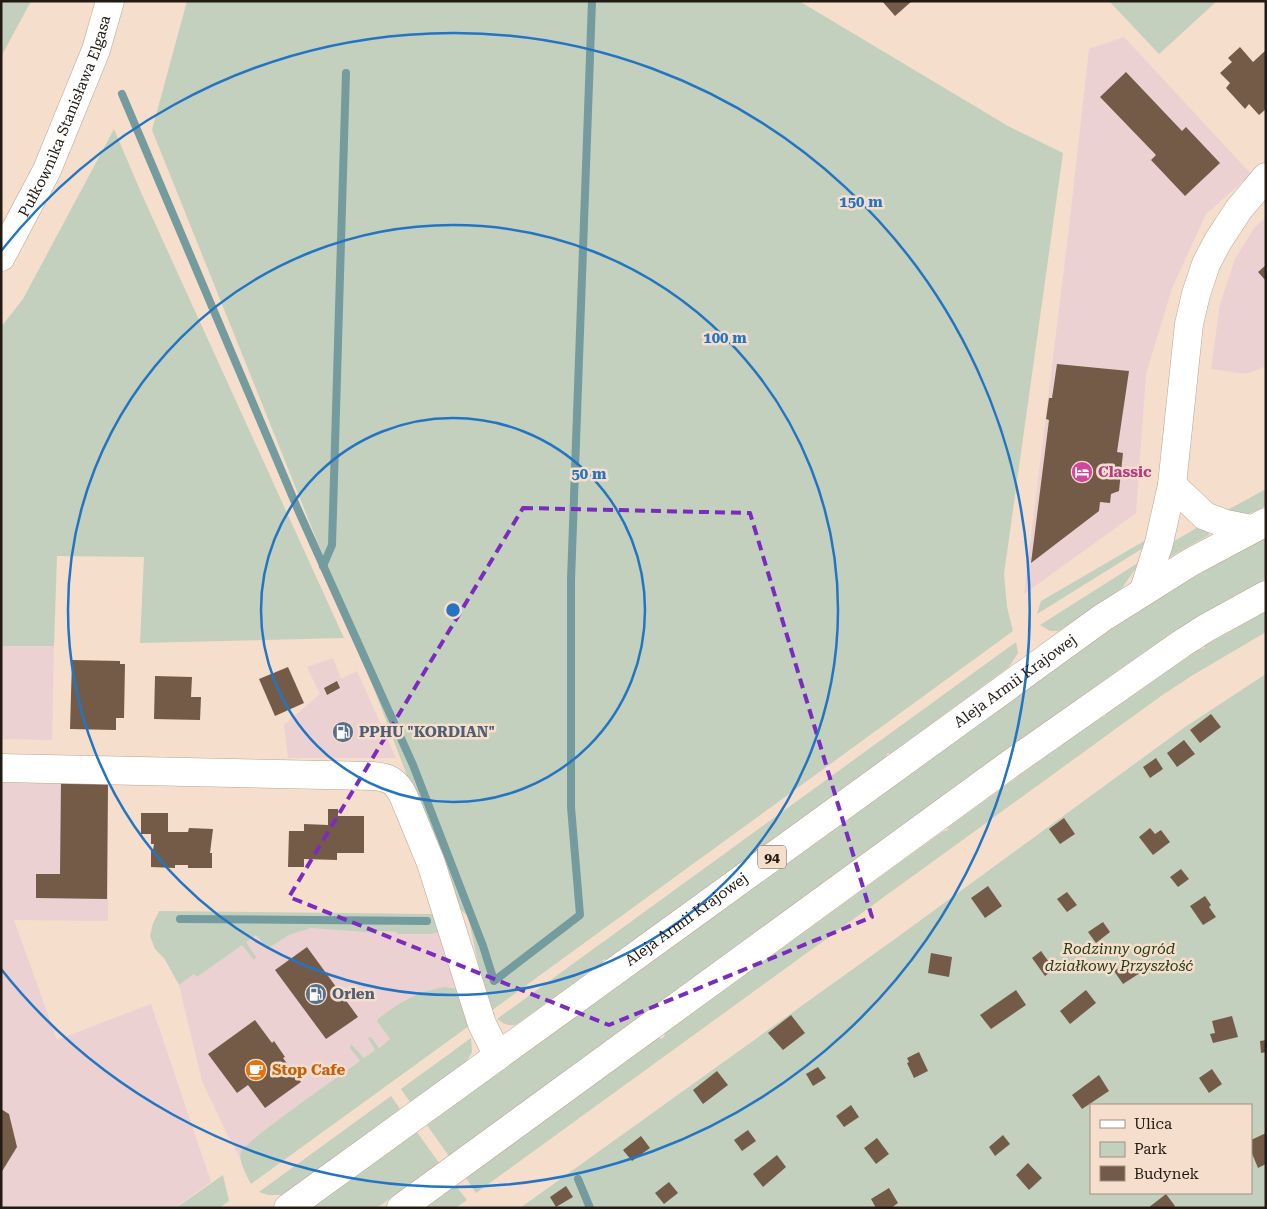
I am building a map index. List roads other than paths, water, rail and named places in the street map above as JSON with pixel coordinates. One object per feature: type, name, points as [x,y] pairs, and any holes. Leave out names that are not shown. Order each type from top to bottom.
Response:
[{"type":"main road","name":"Pułkownika Stanisława Elgasa","points":[[1,257],[47,170],[96,50],[110,1]]},
{"type":"main road","points":[[1144,590],[1159,543],[1172,485],[1190,324],[1196,294],[1206,264],[1218,241],[1239,208],[1266,177]]},
{"type":"main road","points":[[1172,485],[1206,516],[1226,524],[1258,525]]},
{"type":"main road","name":"Aleja Armii Krajowej","points":[[288,1208],[1038,663],[1144,590],[1258,525]]},
{"type":"main road","points":[[401,1208],[1010,764],[1181,644],[1266,595]]},
{"type":"main road","points":[[1,768],[372,776],[393,780],[403,795],[431,863],[448,910],[479,1015],[498,1056]]},
{"type":"waterway","points":[[122,94],[299,512],[413,765],[483,946],[494,981],[580,915],[571,807],[571,580],[592,1]]},
{"type":"waterway","points":[[323,566],[332,545],[346,73]]},
{"type":"waterway","points":[[180,919],[427,921]]},
{"type":"waterway","points":[[578,1179],[590,1208]]},
{"type":"place","name":"Classic","points":[[1082,472]]},
{"type":"place","name":"PPHU \"KORDIAN\"","points":[[343,732]]},
{"type":"place","name":"Orlen","points":[[316,994]]},
{"type":"place","name":"Stop Cafe","points":[[256,1070]]},
{"type":"park label","name":"Rodzinny ogród działkowy Przyszłość","points":[[1119,958]]}]
